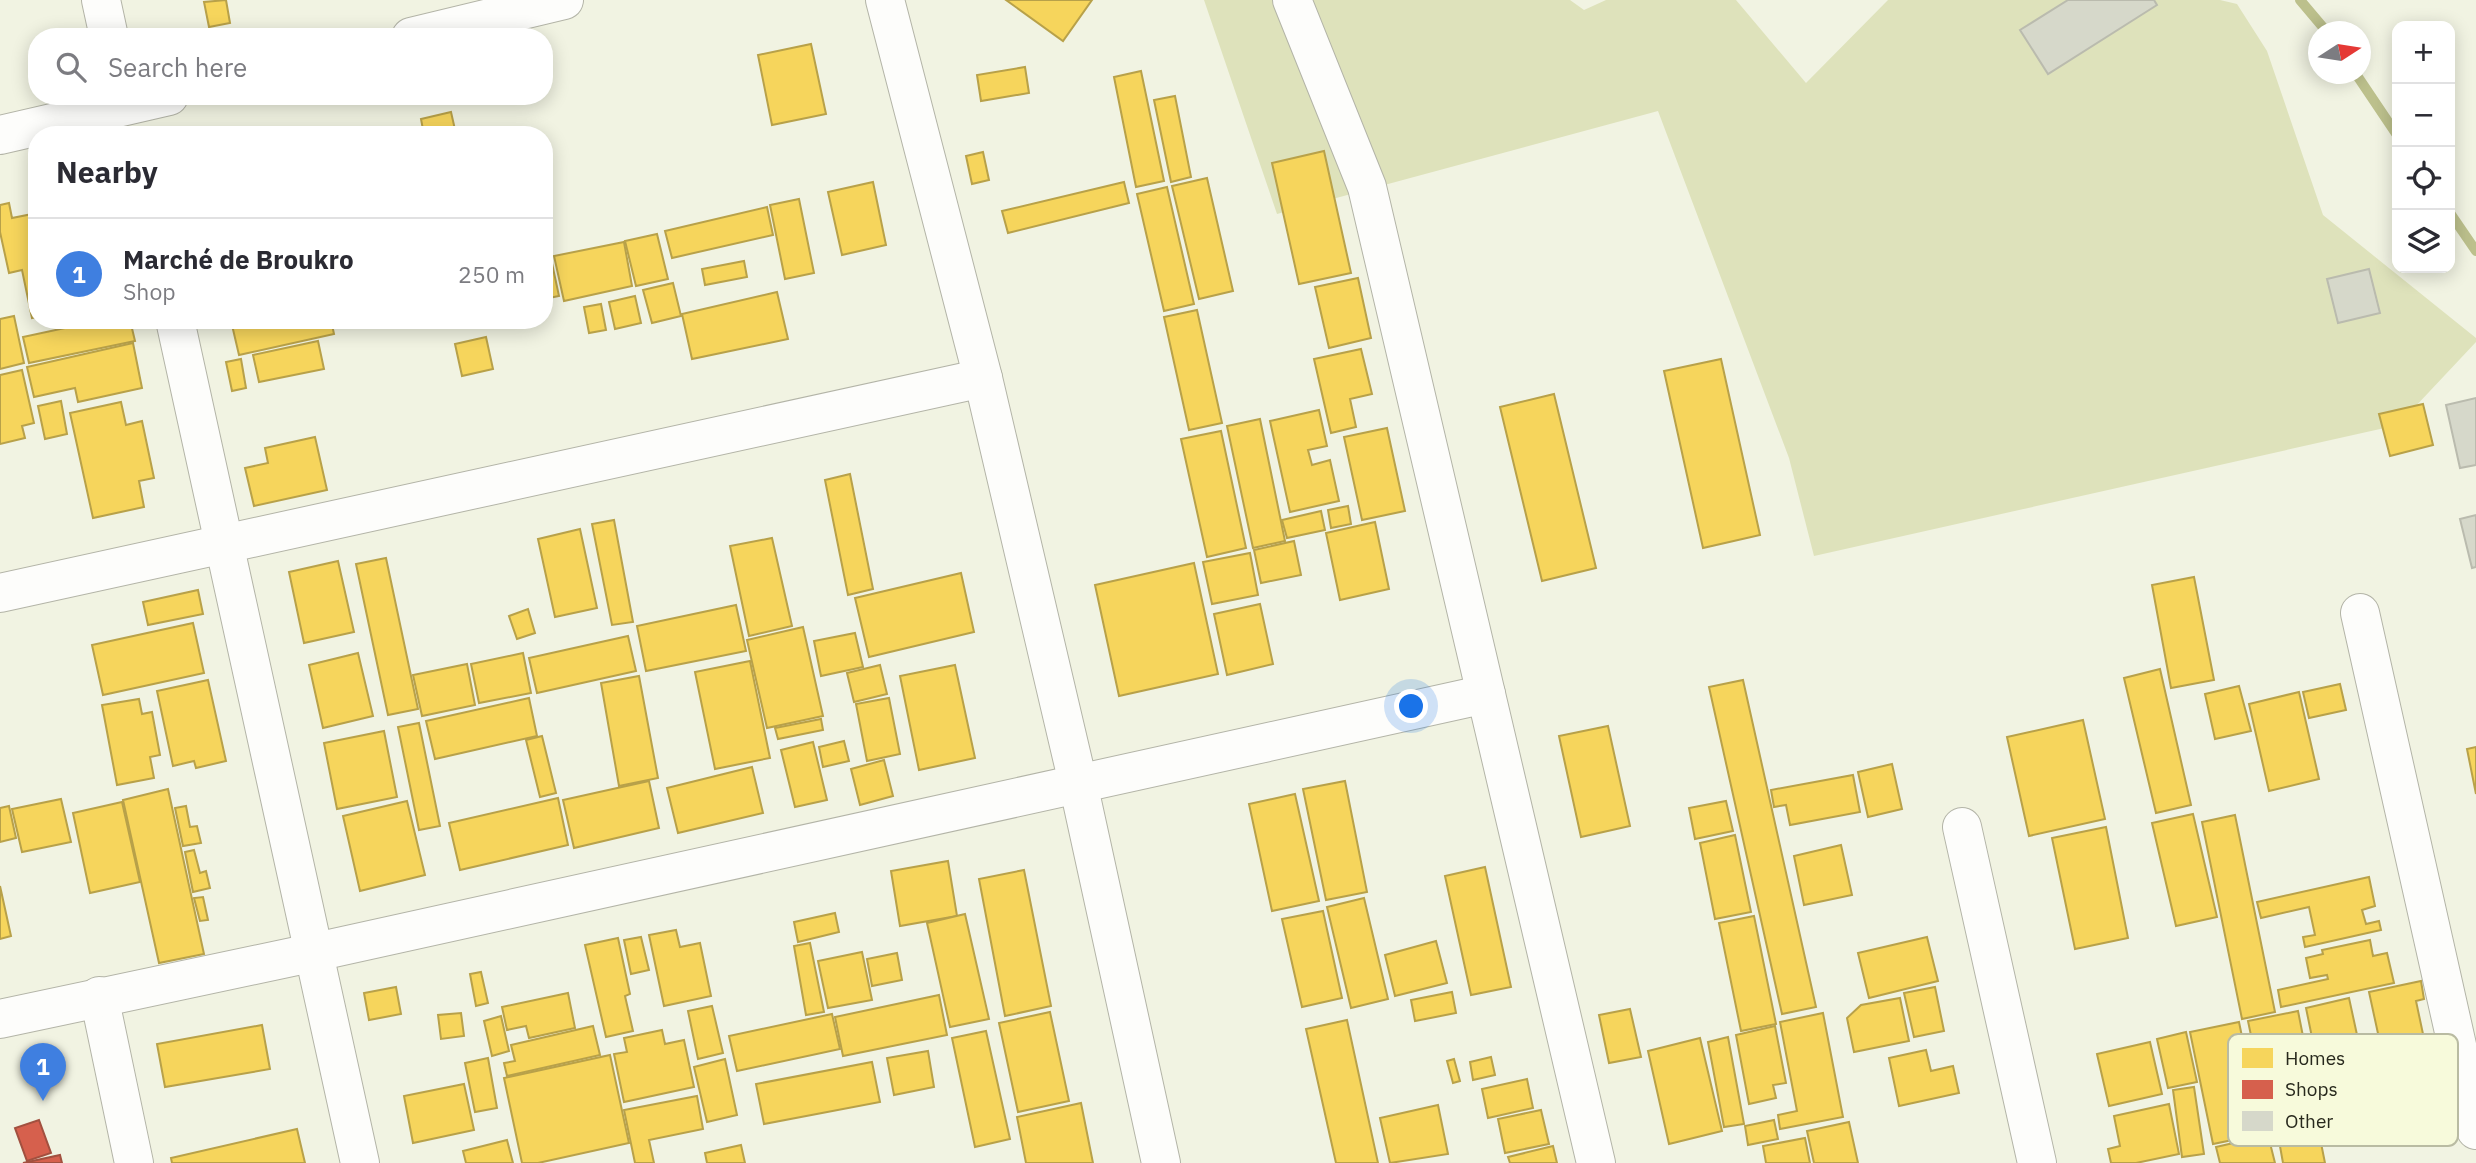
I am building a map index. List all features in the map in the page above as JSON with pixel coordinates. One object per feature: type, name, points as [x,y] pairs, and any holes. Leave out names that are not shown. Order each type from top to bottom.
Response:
[{"type":"street","points":[[101,0],[107,28]]},
{"type":"street","points":[[442,28],[526,4],[564,0]]},
{"type":"street","points":[[885,0],[983,377],[1078,783],[1161,1163]]},
{"type":"street","points":[[1292,0],[1367,187],[1595,1163]]},
{"type":"street","points":[[52,126],[127,113],[147,105]]},
{"type":"street","points":[[0,135],[28,130]]},
{"type":"street","points":[[176,329],[226,545],[312,953],[360,1163]]},
{"type":"street","points":[[0,593],[983,377]]},
{"type":"street","points":[[2360,613],[2454,1034]]},
{"type":"street","points":[[0,1019],[312,953],[1486,694]]},
{"type":"street","points":[[1962,827],[2037,1163]]},
{"type":"street","points":[[99,996],[134,1163]]},
{"type":"street","points":[[2458,1050],[2476,1130]]},
{"type":"green space","points":[[1204,0],[1570,0],[1584,10],[1606,0],[1736,0],[1806,83],[1888,0],[2220,0],[2237,4],[2267,51],[2323,215],[2476,338],[2476,342],[2398,425],[1814,556],[1789,458],[1658,111],[1277,214]]},
{"type":"building: Homes","points":[[226,0],[230,23],[209,27],[204,2]]},
{"type":"building: Homes","points":[[1006,0],[1092,0],[1063,41]]},
{"type":"building: Homes","points":[[811,44],[826,114],[772,125],[758,55]]},
{"type":"building: Homes","points":[[1025,67],[1029,93],[981,101],[977,75]]},
{"type":"building: Homes","points":[[1141,71],[1164,181],[1136,187],[1114,77]]},
{"type":"building: Homes","points":[[1175,96],[1191,177],[1171,182],[1154,100]]},
{"type":"building: Homes","points":[[451,112],[454,126],[422,126],[421,119]]},
{"type":"building: Homes","points":[[1324,151],[1351,273],[1299,284],[1272,163]]},
{"type":"building: Homes","points":[[983,152],[989,180],[972,184],[966,156]]},
{"type":"building: Homes","points":[[1207,178],[1233,291],[1199,299],[1172,186]]},
{"type":"building: Homes","points":[[873,182],[886,245],[842,255],[828,192]]},
{"type":"building: Homes","points":[[1124,182],[1129,203],[1008,233],[1002,211]]},
{"type":"building: Homes","points":[[1167,187],[1194,304],[1164,311],[1137,194]]},
{"type":"building: Homes","points":[[799,199],[814,273],[785,279],[770,205]]},
{"type":"building: Homes","points":[[9,203],[12,218],[28,215],[28,299],[22,270],[9,273],[0,232],[0,205]]},
{"type":"building: Homes","points":[[767,207],[773,235],[672,258],[665,231]]},
{"type":"building: Homes","points":[[657,234],[668,279],[636,286],[625,241]]},
{"type":"building: Homes","points":[[624,242],[632,286],[564,301],[554,256]]},
{"type":"building: Homes","points":[[744,261],[747,277],[705,285],[702,269]]},
{"type":"building: Homes","points":[[553,268],[559,296],[553,297]]},
{"type":"building: Homes","points":[[1358,278],[1371,338],[1329,348],[1315,287]]},
{"type":"building: Homes","points":[[673,283],[681,316],[652,323],[643,290]]},
{"type":"building: Homes","points":[[777,292],[788,339],[692,359],[682,314]]},
{"type":"building: Homes","points":[[635,296],[641,323],[615,329],[609,302]]},
{"type":"building: Homes","points":[[601,304],[606,330],[589,333],[584,307]]},
{"type":"building: Homes","points":[[1197,310],[1222,423],[1189,430],[1164,317]]},
{"type":"building: Homes","points":[[14,316],[24,363],[0,369],[0,319]]},
{"type":"building: Homes","points":[[60,329],[132,329],[135,341],[29,363],[23,337]]},
{"type":"building: Homes","points":[[233,329],[333,329],[334,334],[239,355]]},
{"type":"building: Homes","points":[[486,337],[493,369],[462,376],[455,344]]},
{"type":"building: Homes","points":[[318,341],[324,369],[259,382],[253,355]]},
{"type":"building: Homes","points":[[133,343],[142,388],[78,402],[75,388],[34,397],[27,367]]},
{"type":"building: Homes","points":[[1361,349],[1372,394],[1350,399],[1356,427],[1331,433],[1314,359]]},
{"type":"building: Homes","points":[[241,359],[246,388],[232,391],[226,362]]},
{"type":"building: Homes","points":[[1721,359],[1760,535],[1703,548],[1664,371]]},
{"type":"building: Homes","points":[[22,370],[34,423],[22,426],[25,438],[0,444],[0,375]]},
{"type":"building: Homes","points":[[1554,394],[1596,568],[1542,581],[1500,407]]},
{"type":"building: Homes","points":[[61,401],[67,434],[45,439],[38,406]]},
{"type":"building: Homes","points":[[121,402],[126,425],[142,421],[154,478],[139,481],[144,507],[93,518],[70,413]]},
{"type":"building: Homes","points":[[2423,404],[2433,445],[2390,456],[2379,414]]},
{"type":"building: Homes","points":[[1319,410],[1327,446],[1308,450],[1312,465],[1330,460],[1339,501],[1290,512],[1270,421]]},
{"type":"building: Homes","points":[[1260,419],[1285,541],[1253,548],[1227,426]]},
{"type":"building: Homes","points":[[1387,428],[1405,511],[1362,520],[1344,437]]},
{"type":"building: Homes","points":[[1221,431],[1246,548],[1207,557],[1181,439]]},
{"type":"building: Homes","points":[[315,437],[327,490],[254,506],[245,468],[268,463],[265,448]]},
{"type":"building: Homes","points":[[850,474],[873,589],[848,595],[825,480]]},
{"type":"building: Homes","points":[[1348,506],[1351,524],[1331,528],[1328,510]]},
{"type":"building: Homes","points":[[1321,511],[1325,530],[1287,538],[1282,520]]},
{"type":"building: Homes","points":[[614,520],[633,622],[612,625],[592,524]]},
{"type":"building: Homes","points":[[1375,522],[1389,589],[1340,600],[1326,533]]},
{"type":"building: Homes","points":[[580,529],[597,608],[555,617],[538,539]]},
{"type":"building: Homes","points":[[772,538],[792,626],[749,636],[730,546]]},
{"type":"building: Homes","points":[[1294,541],[1301,575],[1261,583],[1254,550]]},
{"type":"building: Homes","points":[[1250,553],[1258,595],[1212,604],[1203,562]]},
{"type":"building: Homes","points":[[386,558],[418,709],[388,715],[356,564]]},
{"type":"building: Homes","points":[[338,561],[354,632],[304,643],[289,572]]},
{"type":"building: Homes","points":[[1194,563],[1218,674],[1119,696],[1095,585]]},
{"type":"building: Homes","points":[[961,573],[974,632],[869,657],[855,598]]},
{"type":"building: Homes","points":[[2194,577],[2214,680],[2171,688],[2152,585]]},
{"type":"building: Homes","points":[[198,590],[203,614],[148,625],[143,602]]},
{"type":"building: Homes","points":[[1260,604],[1273,664],[1227,675],[1214,614]]},
{"type":"building: Homes","points":[[736,605],[746,651],[646,671],[637,626]]},
{"type":"building: Homes","points":[[528,609],[535,633],[517,639],[509,616]]},
{"type":"building: Homes","points":[[193,623],[204,673],[103,695],[92,645]]},
{"type":"building: Homes","points":[[803,627],[823,716],[767,728],[747,640]]},
{"type":"building: Homes","points":[[855,633],[863,667],[821,676],[814,641]]},
{"type":"building: Homes","points":[[628,636],[636,671],[537,693],[529,658]]},
{"type":"building: Homes","points":[[358,653],[373,716],[323,728],[309,665]]},
{"type":"building: Homes","points":[[523,653],[531,693],[479,703],[471,664]]},
{"type":"building: Homes","points":[[750,661],[770,758],[715,769],[695,672]]},
{"type":"building: Homes","points":[[467,664],[475,705],[422,716],[413,675]]},
{"type":"building: Homes","points":[[880,665],[887,694],[854,702],[847,673]]},
{"type":"building: Homes","points":[[955,665],[975,758],[919,770],[900,676]]},
{"type":"building: Homes","points":[[2160,669],[2191,805],[2156,813],[2124,678]]},
{"type":"building: Homes","points":[[639,676],[658,778],[619,786],[601,683]]},
{"type":"building: Homes","points":[[208,680],[226,761],[196,768],[194,761],[173,766],[157,691]]},
{"type":"building: Homes","points":[[1743,680],[1816,1007],[1782,1014],[1709,687]]},
{"type":"building: Homes","points":[[2340,684],[2346,710],[2309,718],[2303,692]]},
{"type":"building: Homes","points":[[2239,686],[2251,731],[2215,739],[2205,694]]},
{"type":"building: Homes","points":[[2299,692],[2319,779],[2269,791],[2249,704]]},
{"type":"building: Homes","points":[[529,698],[537,736],[435,759],[426,721]]},
{"type":"building: Homes","points":[[889,698],[900,754],[867,761],[856,704]]},
{"type":"building: Homes","points":[[139,699],[142,714],[152,712],[160,755],[150,757],[154,778],[117,785],[102,705]]},
{"type":"building: Homes","points":[[821,719],[823,730],[778,739],[775,728]]},
{"type":"building: Homes","points":[[2083,720],[2105,819],[2029,836],[2007,737]]},
{"type":"building: Homes","points":[[419,723],[440,826],[419,830],[398,727]]},
{"type":"building: Homes","points":[[1608,726],[1630,826],[1581,837],[1559,736]]},
{"type":"building: Homes","points":[[384,731],[397,797],[337,809],[324,743]]},
{"type":"building: Homes","points":[[542,736],[556,793],[540,797],[526,740]]},
{"type":"building: Homes","points":[[844,741],[849,761],[823,767],[819,747]]},
{"type":"building: Homes","points":[[813,742],[827,800],[795,807],[781,750]]},
{"type":"building: Homes","points":[[2476,747],[2476,794],[2467,749]]},
{"type":"building: Homes","points":[[884,760],[893,796],[860,805],[851,769]]},
{"type":"building: Homes","points":[[1892,764],[1902,809],[1868,817],[1858,772]]},
{"type":"building: Homes","points":[[752,767],[763,813],[678,833],[667,788]]},
{"type":"building: Homes","points":[[1853,775],[1860,812],[1790,825],[1786,805],[1774,807],[1771,790]]},
{"type":"building: Homes","points":[[649,781],[659,828],[574,848],[563,800]]},
{"type":"building: Homes","points":[[1345,781],[1367,892],[1326,900],[1303,789]]},
{"type":"building: Homes","points":[[168,789],[204,954],[159,963],[123,800]]},
{"type":"building: Homes","points":[[1295,794],[1319,901],[1272,911],[1249,804]]},
{"type":"building: Homes","points":[[558,798],[568,845],[460,870],[449,823]]},
{"type":"building: Homes","points":[[61,799],[71,842],[22,852],[12,809]]},
{"type":"building: Homes","points":[[407,801],[425,875],[360,891],[343,816]]},
{"type":"building: Homes","points":[[1726,801],[1733,831],[1695,839],[1689,808]]},
{"type":"building: Homes","points":[[122,802],[140,882],[90,893],[73,813]]},
{"type":"building: Homes","points":[[9,806],[16,838],[0,842],[0,808]]},
{"type":"building: Homes","points":[[186,806],[190,827],[197,826],[201,843],[183,846],[175,808]]},
{"type":"building: Homes","points":[[2193,814],[2217,917],[2176,926],[2152,823]]},
{"type":"building: Homes","points":[[2235,815],[2275,1012],[2242,1019],[2202,822]]},
{"type":"building: Homes","points":[[2106,827],[2128,938],[2075,949],[2052,838]]},
{"type":"building: Homes","points":[[1735,835],[1751,912],[1715,919],[1700,843]]},
{"type":"building: Homes","points":[[1841,845],[1852,895],[1804,905],[1794,856]]},
{"type":"building: Homes","points":[[194,850],[200,873],[206,871],[210,888],[193,892],[185,852]]},
{"type":"building: Homes","points":[[948,861],[957,916],[900,926],[891,871]]},
{"type":"building: Homes","points":[[1485,867],[1511,987],[1471,995],[1445,876]]},
{"type":"building: Homes","points":[[1024,870],[1051,1006],[1005,1016],[979,879]]},
{"type":"building: Homes","points":[[2369,877],[2375,906],[2362,910],[2366,924],[2379,921],[2381,930],[2305,947],[2303,937],[2315,935],[2309,907],[2261,918],[2257,902]]},
{"type":"building: Homes","points":[[0,886],[11,936],[0,939]]},
{"type":"building: Homes","points":[[203,897],[208,920],[200,921],[194,898]]},
{"type":"building: Homes","points":[[1364,898],[1388,999],[1351,1008],[1327,907]]},
{"type":"building: Homes","points":[[1323,911],[1342,998],[1302,1007],[1282,919]]},
{"type":"building: Homes","points":[[835,913],[839,932],[798,942],[794,922]]},
{"type":"building: Homes","points":[[965,914],[989,1019],[950,1027],[927,923]]},
{"type":"building: Homes","points":[[1754,916],[1776,1024],[1741,1031],[1719,923]]},
{"type":"building: Homes","points":[[676,930],[680,947],[700,943],[711,996],[664,1006],[649,935]]},
{"type":"building: Homes","points":[[641,937],[649,970],[631,974],[624,940]]},
{"type":"building: Homes","points":[[1927,937],[1938,981],[1869,998],[1858,953]]},
{"type":"building: Homes","points":[[618,938],[630,994],[625,996],[633,1031],[606,1037],[585,945]]},
{"type":"building: Homes","points":[[2370,940],[2373,956],[2387,953],[2394,983],[2281,1007],[2278,990],[2328,979],[2327,975],[2310,978],[2306,958],[2323,954],[2322,950]]},
{"type":"building: Homes","points":[[1436,941],[1447,983],[1395,996],[1385,955]]},
{"type":"building: Homes","points":[[810,943],[824,1012],[806,1015],[794,946]]},
{"type":"building: Homes","points":[[862,952],[872,1000],[828,1008],[818,961]]},
{"type":"building: Homes","points":[[897,953],[902,980],[872,986],[867,959]]},
{"type":"building: Homes","points":[[481,972],[488,1003],[476,1006],[470,974]]},
{"type":"building: Homes","points":[[2421,981],[2424,999],[2416,1001],[2423,1034],[2378,1034],[2369,992]]},
{"type":"building: Homes","points":[[396,987],[401,1014],[369,1020],[364,993]]},
{"type":"building: Homes","points":[[1935,987],[1944,1031],[1914,1037],[1904,993]]},
{"type":"building: Homes","points":[[1452,992],[1456,1013],[1415,1021],[1411,1000]]},
{"type":"building: Homes","points":[[568,993],[575,1028],[529,1038],[526,1026],[507,1030],[502,1007]]},
{"type":"building: Homes","points":[[939,995],[947,1035],[843,1056],[835,1017]]},
{"type":"building: Homes","points":[[1900,998],[1909,1041],[1854,1052],[1847,1018],[1861,1005]]},
{"type":"building: Homes","points":[[2349,998],[2357,1034],[2311,1034],[2306,1008]]},
{"type":"building: Homes","points":[[712,1006],[723,1053],[698,1059],[688,1011]]},
{"type":"building: Homes","points":[[1630,1009],[1641,1057],[1609,1063],[1599,1015]]},
{"type":"building: Homes","points":[[2298,1011],[2303,1034],[2251,1034],[2248,1021]]},
{"type":"building: Homes","points":[[1050,1012],[1069,1101],[1018,1112],[999,1023]]},
{"type":"building: Homes","points":[[461,1013],[464,1036],[441,1039],[438,1015]]},
{"type":"building: Homes","points":[[1823,1013],[1843,1117],[1780,1129],[1778,1115],[1797,1111],[1780,1022]]},
{"type":"building: Homes","points":[[832,1014],[840,1049],[737,1071],[729,1036]]},
{"type":"building: Homes","points":[[501,1016],[509,1051],[492,1056],[484,1021]]},
{"type":"building: Homes","points":[[1347,1020],[1378,1163],[1336,1163],[1306,1029]]},
{"type":"building: Homes","points":[[2239,1022],[2241,1034],[2228,1034],[2228,1141],[2213,1144],[2190,1032]]},
{"type":"building: Homes","points":[[262,1025],[270,1069],[165,1087],[157,1044]]},
{"type":"building: Homes","points":[[593,1026],[600,1055],[507,1076],[504,1063],[515,1061],[511,1045]]},
{"type":"building: Homes","points":[[1775,1026],[1786,1083],[1773,1085],[1776,1098],[1749,1104],[1736,1035]]},
{"type":"building: Homes","points":[[662,1030],[665,1044],[684,1040],[694,1087],[624,1102],[614,1054],[627,1052],[624,1038]]},
{"type":"building: Homes","points":[[986,1031],[1010,1139],[975,1147],[952,1038]]},
{"type":"building: Homes","points":[[2186,1032],[2197,1082],[2168,1088],[2157,1039]]},
{"type":"building: Homes","points":[[1728,1037],[1744,1124],[1724,1127],[1708,1042]]},
{"type":"building: Homes","points":[[1700,1038],[1722,1131],[1669,1144],[1648,1051]]},
{"type":"building: Homes","points":[[2150,1042],[2162,1094],[2109,1106],[2097,1054]]},
{"type":"building: Homes","points":[[1926,1050],[1931,1071],[1953,1066],[1959,1093],[1899,1106],[1889,1058]]},
{"type":"building: Homes","points":[[928,1051],[934,1087],[894,1095],[887,1058]]},
{"type":"building: Homes","points":[[610,1055],[629,1143],[538,1163],[522,1163],[504,1078]]},
{"type":"building: Homes","points":[[1491,1057],[1495,1075],[1473,1080],[1470,1062]]},
{"type":"building: Homes","points":[[488,1058],[497,1108],[475,1112],[465,1063]]},
{"type":"building: Homes","points":[[725,1059],[737,1115],[707,1122],[694,1067]]},
{"type":"building: Homes","points":[[1454,1059],[1460,1081],[1453,1083],[1447,1061]]},
{"type":"building: Homes","points":[[872,1062],[880,1102],[764,1124],[756,1084]]},
{"type":"building: Homes","points":[[1527,1079],[1533,1108],[1488,1118],[1482,1089]]},
{"type":"building: Homes","points":[[464,1084],[474,1130],[413,1143],[404,1096]]},
{"type":"building: Homes","points":[[2194,1087],[2204,1154],[2182,1157],[2173,1090]]},
{"type":"building: Homes","points":[[697,1096],[703,1129],[649,1140],[654,1163],[635,1163],[624,1110]]},
{"type":"building: Homes","points":[[1081,1103],[1093,1163],[1026,1163],[1017,1117]]},
{"type":"building: Homes","points":[[2169,1104],[2179,1154],[2136,1163],[2111,1163],[2108,1149],[2120,1146],[2114,1116]]},
{"type":"building: Homes","points":[[1438,1105],[1448,1154],[1390,1163],[1380,1118]]},
{"type":"building: Homes","points":[[1541,1110],[1549,1144],[1505,1153],[1498,1119]]},
{"type":"building: Homes","points":[[1774,1120],[1778,1139],[1748,1145],[1745,1126]]},
{"type":"building: Homes","points":[[1849,1122],[1858,1163],[1814,1163],[1807,1131]]},
{"type":"building: Homes","points":[[297,1129],[305,1163],[172,1163],[171,1158]]},
{"type":"building: Homes","points":[[1805,1138],[1810,1163],[1766,1163],[1763,1146]]},
{"type":"building: Homes","points":[[507,1140],[513,1163],[466,1163],[463,1151]]},
{"type":"building: Homes","points":[[2228,1144],[2271,1146],[2275,1163],[2220,1163],[2216,1147]]},
{"type":"building: Homes","points":[[741,1145],[745,1163],[707,1163],[705,1153]]},
{"type":"building: Homes","points":[[1553,1146],[1557,1163],[1510,1163],[1508,1157]]},
{"type":"building: Homes","points":[[2280,1146],[2322,1146],[2325,1163],[2283,1163]]},
{"type":"building: Shops","points":[[39,1120],[51,1153],[27,1161],[15,1128]]},
{"type":"building: Shops","points":[[60,1155],[62,1163],[23,1163]]},
{"type":"building: Other","points":[[2068,0],[2154,0],[2157,5],[2048,74],[2020,30]]},
{"type":"building: Other","points":[[2369,269],[2380,313],[2338,323],[2327,279]]},
{"type":"building: Other","points":[[2476,398],[2476,465],[2460,468],[2446,405]]},
{"type":"building: Other","points":[[2476,515],[2476,567],[2472,568],[2460,519]]},
{"type":"waterway","points":[[2300,0],[2318,21]]},
{"type":"waterway","points":[[2363,84],[2392,128]]},
{"type":"waterway","points":[[2455,220],[2476,251]]},
{"type":"place","name":"Marché de Broukro","points":[[43,1101]]}]
